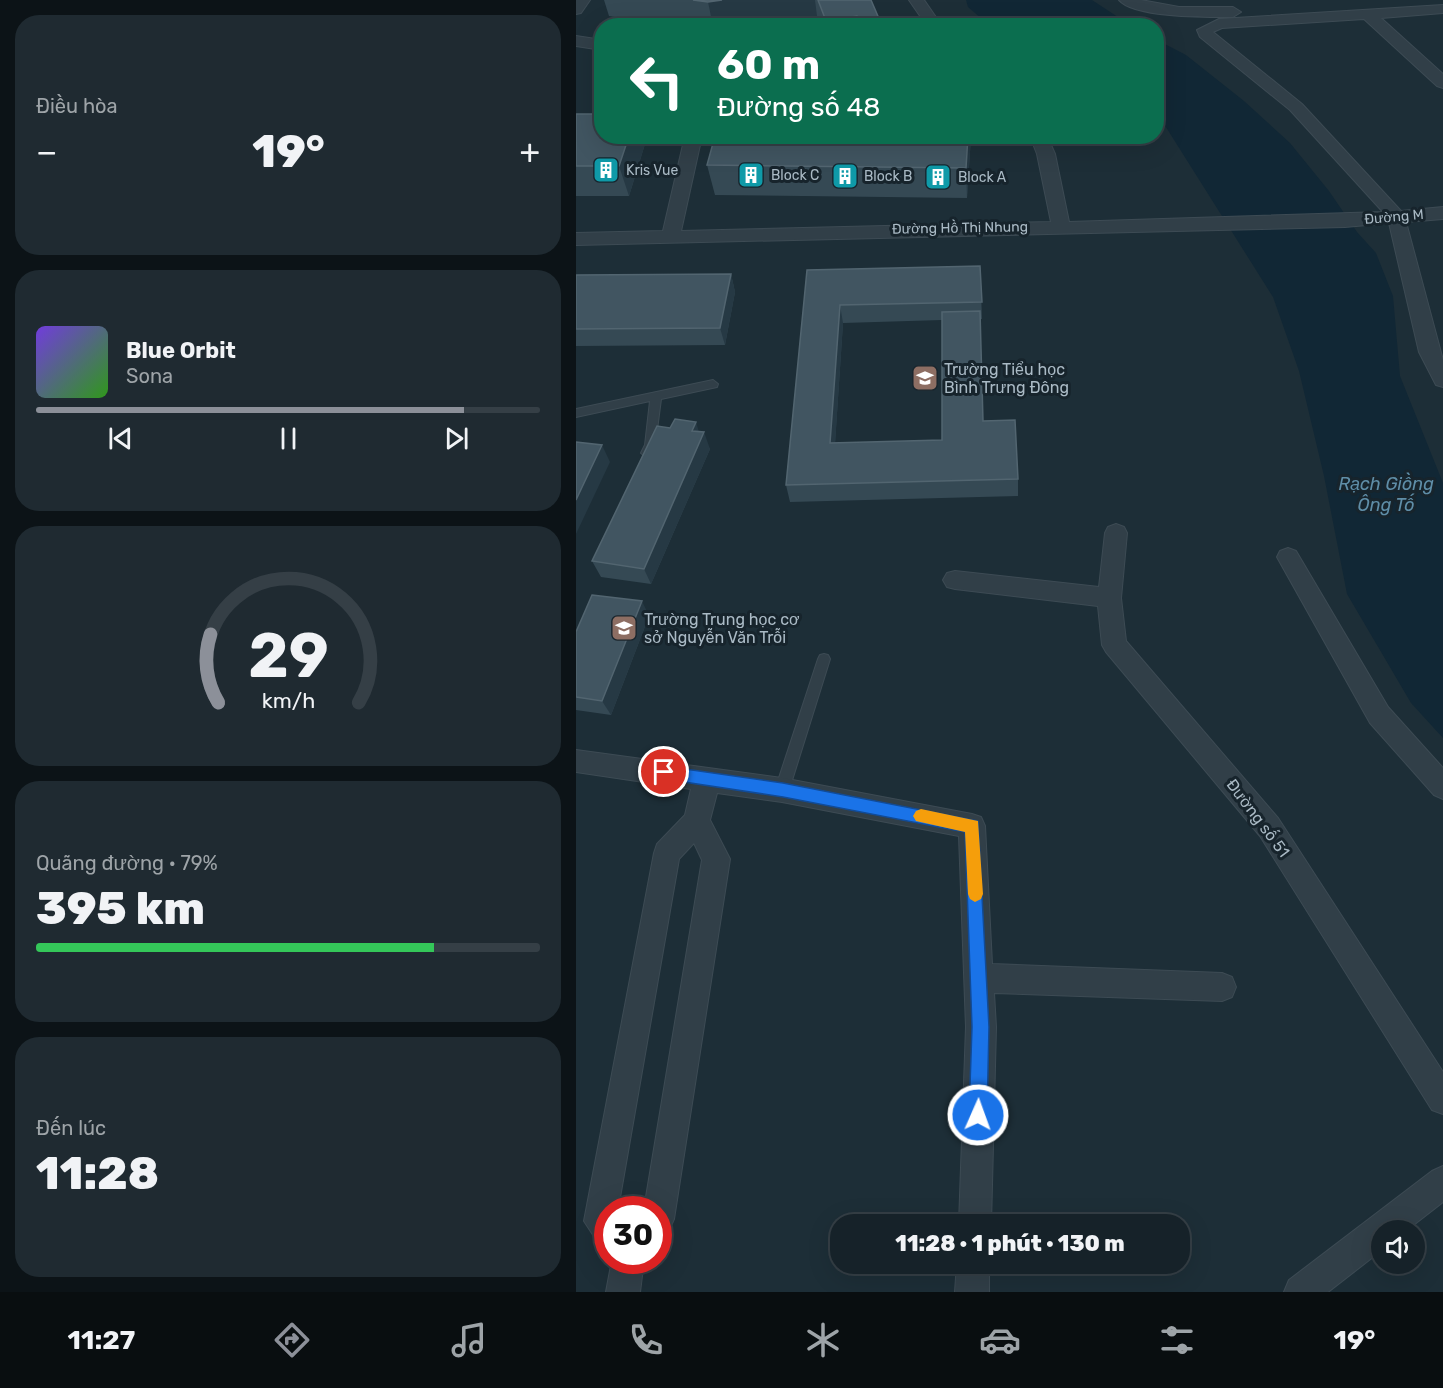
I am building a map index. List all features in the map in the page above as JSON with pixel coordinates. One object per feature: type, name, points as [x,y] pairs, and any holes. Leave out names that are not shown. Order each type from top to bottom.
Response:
[{"type":"street","points":[[576,10],[583,0]]},
{"type":"street","points":[[916,0],[929,18]]},
{"type":"street","points":[[1126,0],[1150,9],[1188,13],[1414,0]]},
{"type":"street","points":[[1443,9],[1219,24],[1205,30],[1205,34],[1296,108],[1396,216],[1429,352],[1443,380]]},
{"type":"street","points":[[1367,13],[1443,83]]},
{"type":"street","points":[[576,35],[594,36]]},
{"type":"street","points":[[576,41],[594,44]]},
{"type":"street","points":[[671,235],[692,144]]},
{"type":"street","points":[[1042,144],[1046,154],[1061,225]]},
{"type":"street","name":"Đường M","points":[[1345,221],[1443,213]]},
{"type":"street","name":"Đường Hồ Thị Nhung","points":[[576,239],[1061,225],[1345,221]]},
{"type":"street","name":"Đường số 51","points":[[1116,533],[1109,598],[1114,645],[1269,827],[1443,1099]]},
{"type":"street","points":[[1288,557],[1380,715],[1443,787]]},
{"type":"street","points":[[955,580],[1109,598]]},
{"type":"street","points":[[576,760],[783,790],[972,826],[981,1027],[975,1214]]},
{"type":"street","points":[[605,1196],[667,853],[697,821],[707,778]]},
{"type":"street","points":[[662,1196],[716,859],[697,821]]},
{"type":"street","points":[[979,978],[1222,987]]},
{"type":"street","points":[[1301,1292],[1443,1182]]},
{"type":"street","points":[[624,1292],[626,1274]]},
{"type":"street","points":[[972,1292],[973,1274]]},
{"type":"lane","points":[[576,413],[713,384]]},
{"type":"lane","points":[[640,466],[650,445],[656,396]]},
{"type":"lane","points":[[783,790],[824,659]]},
{"type":"water","points":[[966,0],[1092,0],[1119,18],[981,18],[968,7]]},
{"type":"water","name":"Rạch Giồng Ông Tố","points":[[1164,44],[1186,55],[1244,101],[1290,143],[1329,191],[1357,232],[1376,253],[1393,296],[1400,376],[1443,483],[1443,738],[1411,703],[1347,594],[1324,476],[1299,371],[1273,297],[1164,124]]},
{"type":"building","points":[[693,0],[722,0],[708,2]]},
{"type":"building","points":[[818,0],[871,0],[879,18],[858,18],[857,16],[825,18]]},
{"type":"building","points":[[576,114],[594,114],[594,144],[626,144],[619,166],[576,166]]},
{"type":"building","points":[[713,144],[968,144],[966,168],[707,165]]},
{"type":"building","points":[[980,266],[982,302],[840,305],[830,443],[942,440],[942,312],[980,311],[983,421],[1015,420],[1018,479],[786,485],[807,270]]},
{"type":"building","points":[[731,274],[720,328],[576,329],[576,275]]},
{"type":"building","points":[[675,419],[696,422],[692,431],[704,432],[644,569],[592,561],[657,426],[670,428]]},
{"type":"building","points":[[576,442],[602,445],[576,500]]},
{"type":"building","points":[[592,595],[642,601],[602,701],[576,697],[576,632]]},
{"type":"slow traffic","points":[[921,816],[972,826],[975,894]]},
{"type":"place","name":"Kris Vue","points":[[606,170]]},
{"type":"place","name":"Block C","points":[[751,175]]},
{"type":"place","name":"Block B","points":[[845,176]]},
{"type":"place","name":"Block A","points":[[938,177]]},
{"type":"place","name":"Trường Tiểu học Bình Trưng Đông","points":[[925,378]]},
{"type":"place","name":"Trường Trung học cơ sở Nguyễn Văn Trỗi","points":[[624,628]]},
{"type":"route","points":[[664,772],[783,790],[972,826],[981,1027],[978,1115]]}]
